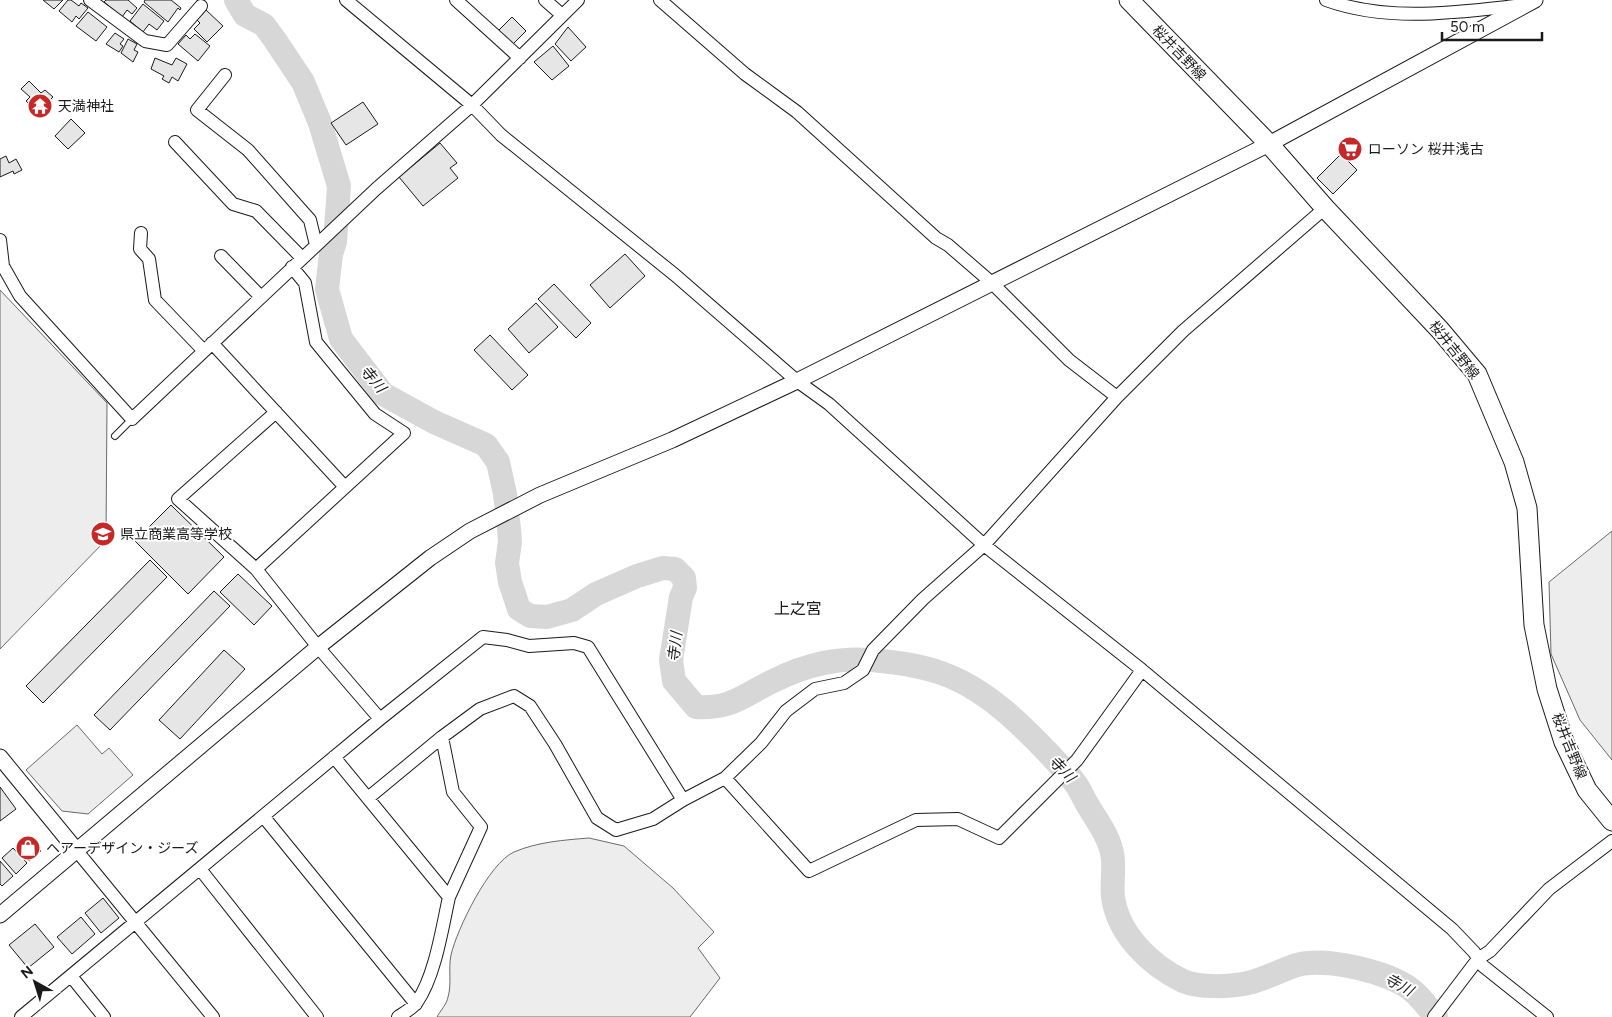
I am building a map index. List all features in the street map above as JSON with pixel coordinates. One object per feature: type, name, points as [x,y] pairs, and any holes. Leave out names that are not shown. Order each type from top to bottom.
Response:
[{"type":"main road","name":"桜井吉野線","points":[[1129,0],[1268,144],[1325,208],[1440,330],[1477,374],[1514,462],[1526,508],[1534,625],[1547,689],[1564,742],[1587,790],[1612,821]]},
{"type":"street","points":[[90,0],[145,41],[167,45],[201,6]]},
{"type":"street","points":[[346,0],[472,105],[501,135],[675,275],[797,381],[829,404],[984,545],[1142,670],[1452,929],[1474,952],[1483,966],[1547,1017]]},
{"type":"street","points":[[456,0],[520,58]]},
{"type":"street","points":[[545,0],[562,15]]},
{"type":"street","points":[[0,240],[1,266],[20,296],[132,419],[292,267],[472,105],[578,0]]},
{"type":"street","points":[[660,0],[745,74],[797,112],[922,226],[948,245],[992,283],[1069,360],[1117,396]]},
{"type":"street","points":[[1326,0],[1344,6],[1403,14],[1464,12],[1532,2]]},
{"type":"street","points":[[0,915],[318,647],[430,558],[470,531],[540,495],[672,440],[797,381],[1268,144],[1532,2]]},
{"type":"street","points":[[225,75],[197,110],[248,150],[310,220],[316,245]]},
{"type":"street","points":[[175,142],[233,204],[256,211],[302,258]]},
{"type":"street","points":[[368,798],[442,736],[480,709],[514,696],[530,706],[555,744],[597,818],[616,830],[653,819],[683,800],[725,778],[761,743],[786,711],[815,689],[844,683],[863,670],[873,650],[923,599],[984,545],[1117,396],[1183,332],[1325,208]]},
{"type":"street","points":[[141,233],[140,249],[148,259],[155,300],[208,347],[276,412],[345,487]]},
{"type":"street","points":[[221,256],[261,297]]},
{"type":"street","points":[[256,569],[404,433],[375,414],[316,342],[305,283],[292,267]]},
{"type":"street","points":[[276,412],[178,499],[256,569],[318,647],[380,719]]},
{"type":"street","points":[[21,1017],[380,719],[483,637],[507,640],[529,646],[574,643],[588,647],[683,800]]},
{"type":"street","points":[[725,778],[809,871],[916,820],[958,820],[999,838],[1077,760],[1142,670]]},
{"type":"street","points":[[398,1017],[416,1004],[428,980],[449,897],[481,827],[453,792],[442,736]]},
{"type":"street","points":[[0,756],[213,1017]]},
{"type":"street","points":[[334,757],[449,897]]},
{"type":"street","points":[[263,816],[416,1004]]},
{"type":"street","points":[[1434,1017],[1478,959],[1490,951],[1549,889],[1612,841]]},
{"type":"street","points":[[200,869],[317,1017]]},
{"type":"street","points":[[71,976],[104,1017]]},
{"type":"lane","points":[[115,436],[132,419]]},
{"type":"shaded area","points":[[0,290],[107,403],[106,540],[0,649]]},
{"type":"shaded area","points":[[1612,531],[1612,760],[1580,720],[1551,654],[1549,582]]},
{"type":"shaded area","points":[[77,725],[102,754],[109,748],[133,775],[88,814],[62,811],[26,770]]},
{"type":"shaded area","points":[[589,838],[624,846],[673,888],[714,932],[698,948],[720,978],[690,1017],[437,1017],[447,1000],[450,987],[451,955],[454,944],[475,898],[494,869],[514,852],[532,846]]},
{"type":"building","points":[[43,0],[63,0],[54,9]]},
{"type":"building","points":[[68,0],[79,6],[81,3],[88,8],[79,19],[76,16],[72,22],[59,11]]},
{"type":"building","points":[[106,0],[128,0],[137,8],[132,14],[127,10],[122,17],[104,2]]},
{"type":"building","points":[[145,0],[171,0],[181,8],[180,10],[178,8],[168,22],[144,2]]},
{"type":"building","points":[[143,4],[164,21],[157,30],[149,24],[143,32],[130,21]]},
{"type":"building","points":[[206,10],[223,26],[207,42],[194,29],[200,23],[197,20]]},
{"type":"building","points":[[88,12],[107,27],[96,41],[76,26]]},
{"type":"building","points":[[512,17],[526,31],[512,45],[498,31]]},
{"type":"building","points":[[568,27],[586,47],[571,61],[555,44]]},
{"type":"building","points":[[115,33],[124,39],[120,44],[123,46],[119,52],[106,44]]},
{"type":"building","points":[[195,34],[210,46],[198,61],[178,44],[186,35],[190,39]]},
{"type":"building","points":[[128,39],[137,44],[134,50],[138,52],[133,62],[121,53]]},
{"type":"building","points":[[553,46],[569,66],[552,80],[534,62]]},
{"type":"building","points":[[155,58],[172,65],[176,58],[187,64],[178,81],[172,77],[169,83],[162,79],[164,76],[151,69]]},
{"type":"building","points":[[29,81],[41,93],[45,90],[53,97],[42,108],[37,103],[33,108],[26,101],[30,97],[21,89]]},
{"type":"building","points":[[363,102],[378,124],[346,145],[331,123]]},
{"type":"building","points":[[71,119],[85,133],[68,149],[55,136]]},
{"type":"building","points":[[440,143],[457,163],[450,168],[458,178],[423,206],[399,177]]},
{"type":"building","points":[[1341,154],[1357,170],[1333,194],[1317,178]]},
{"type":"building","points":[[6,156],[9,163],[16,159],[22,170],[14,174],[13,171],[0,177],[0,159]]},
{"type":"building","points":[[625,254],[645,276],[610,308],[590,285]]},
{"type":"building","points":[[554,284],[591,323],[576,338],[538,299]]},
{"type":"building","points":[[536,303],[558,327],[529,353],[508,329]]},
{"type":"building","points":[[490,335],[528,375],[512,390],[474,350]]},
{"type":"building","points":[[171,505],[224,557],[188,594],[135,541]]},
{"type":"building","points":[[150,560],[167,577],[43,703],[26,686]]},
{"type":"building","points":[[238,574],[272,606],[254,625],[220,592]]},
{"type":"building","points":[[214,591],[230,606],[110,730],[94,715]]},
{"type":"building","points":[[224,650],[245,669],[180,739],[159,720]]},
{"type":"building","points":[[0,787],[16,809],[0,821]]},
{"type":"building","name":"ヘアーデザイン・ジーズ","points":[[27,836],[41,851],[29,861],[16,846]]},
{"type":"building","points":[[13,848],[27,863],[16,874],[2,858]]},
{"type":"building","points":[[0,861],[13,876],[2,886],[0,884]]},
{"type":"building","points":[[103,898],[119,918],[101,933],[85,913]]},
{"type":"building","points":[[81,917],[95,934],[72,954],[57,937]]},
{"type":"building","points":[[35,924],[54,947],[28,968],[9,945]]},
{"type":"waterway","name":"寺川","points":[[236,0],[245,15],[264,25],[275,40],[303,82],[320,123],[339,186],[335,242],[331,254],[327,289],[341,339],[383,394],[434,422],[486,445],[498,462],[505,494],[509,529],[510,542],[507,563],[510,582],[519,609],[530,616],[547,617],[572,610],[596,594],[637,576],[663,568],[675,569],[684,578],[685,588],[681,597],[671,660],[674,681],[696,707],[728,704],[798,670],[838,661],[866,660],[904,664],[934,671],[957,680],[988,698],[1016,721],[1077,785],[1109,843],[1113,861],[1113,897],[1121,923],[1138,947],[1159,966],[1183,981],[1198,985],[1215,986],[1248,983],[1297,965],[1309,963],[1324,963],[1358,968],[1391,978],[1404,985],[1414,992],[1436,1017]]},
{"type":"place","name":"天満神社","points":[[40,106]]},
{"type":"place","name":"ローソン 桜井浅古","points":[[1350,149]]},
{"type":"place","name":"県立商業高等学校","points":[[103,534]]},
{"type":"place","name":"ヘアーデザイン・ジーズ","points":[[28,848]]},
{"type":"district","name":"上之宮","points":[[798,608]]}]
